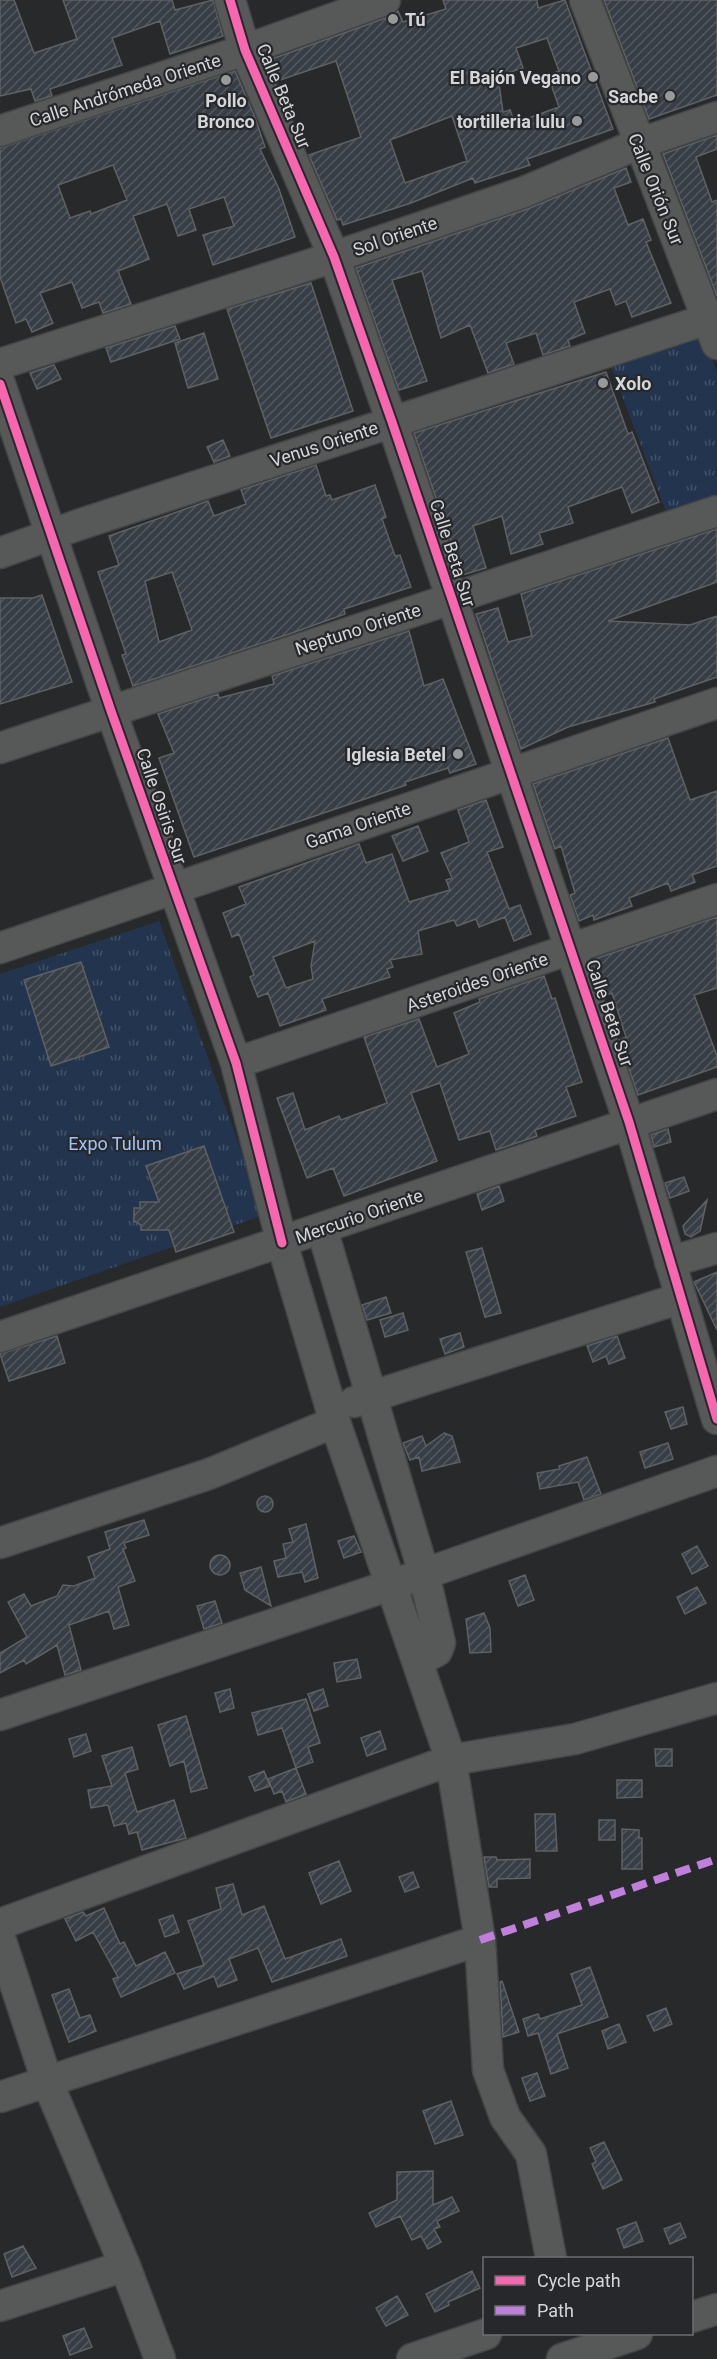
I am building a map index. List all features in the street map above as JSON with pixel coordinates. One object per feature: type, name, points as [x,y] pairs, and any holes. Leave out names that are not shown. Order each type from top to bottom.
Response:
[{"type":"street","name":"Calle Beta Sur","points":[[230,0],[245,50],[334,257],[392,422],[629,1122],[681,1298],[711,1378],[717,1419]]},
{"type":"street","name":"Calle Andrómeda Oriente","points":[[0,131],[245,50],[385,0]]},
{"type":"street","name":"Calle Orión Sur","points":[[585,0],[638,144],[714,326]]},
{"type":"street","name":"Sol Oriente","points":[[0,364],[334,257],[525,192],[638,144],[717,117]]},
{"type":"street","name":"Venus Oriente","points":[[0,553],[392,422],[714,326]]},
{"type":"street","name":"Calle Osiris Sur","points":[[0,384],[111,711],[236,1063],[282,1243],[333,1416],[451,1760],[480,1940],[488,2070],[505,2116],[531,2154],[551,2257]]},
{"type":"street","name":"Neptuno Oriente","points":[[0,748],[717,511]]},
{"type":"street","name":"Gama Oriente","points":[[0,948],[717,703]]},
{"type":"street","name":"Asteroides Oriente","points":[[236,1063],[717,899]]},
{"type":"street","name":"Mercurio Oriente","points":[[0,1337],[717,1094]]},
{"type":"street","points":[[322,1229],[424,1574],[440,1643],[437,1651],[417,1661]]},
{"type":"street","points":[[670,1262],[717,1248]]},
{"type":"street","points":[[0,1543],[209,1474],[372,1397],[681,1298]]},
{"type":"street","points":[[0,1715],[424,1574],[717,1471]]},
{"type":"street","points":[[0,1924],[451,1760],[575,1738],[717,1698]]},
{"type":"street","points":[[0,1938],[47,2081],[125,2266],[160,2359]]},
{"type":"street","points":[[0,2097],[480,1940]]},
{"type":"street","points":[[0,2306],[125,2266]]},
{"type":"street","points":[[693,2317],[717,2309]]},
{"type":"street","points":[[412,2359],[483,2335]]},
{"type":"street","points":[[582,2352],[634,2335]]},
{"type":"green space","points":[[700,327],[717,373],[717,506],[670,522],[607,356]]},
{"type":"green space","name":"Expo Tulum","points":[[159,921],[264,1215],[0,1307],[0,974]]},
{"type":"building","points":[[0,0],[14,0],[34,53],[77,39],[63,0],[172,0],[175,10],[213,0],[223,36],[170,54],[160,21],[112,38],[122,65],[50,89],[52,96],[35,101],[31,89],[0,96]]},
{"type":"building","points":[[443,0],[537,0],[538,8],[565,0],[613,129],[527,159],[530,165],[475,183],[473,178],[411,203],[343,225],[341,219],[337,220],[309,155],[361,137],[336,61],[277,81],[269,60],[391,16],[398,11],[403,22],[446,9]],"holes":[[[547,38],[559,71],[548,76],[559,107],[515,123],[510,110],[503,112],[498,76],[523,68],[516,48]],[[452,116],[467,161],[405,183],[390,140]]]},
{"type":"building","points":[[604,0],[717,0],[717,95],[649,119]]},
{"type":"building","points":[[235,71],[256,120],[265,147],[260,149],[279,189],[295,237],[213,265],[203,235],[234,226],[224,197],[189,209],[196,230],[178,236],[167,204],[133,216],[149,259],[118,271],[131,304],[103,313],[99,302],[82,308],[72,282],[40,293],[53,323],[32,332],[26,319],[16,323],[0,277],[0,148]],"holes":[[[113,165],[127,200],[91,214],[90,211],[70,218],[58,185]]]},
{"type":"building","points":[[717,135],[717,149],[696,157],[712,202],[717,200],[717,296],[663,154]]},
{"type":"building","points":[[626,168],[631,182],[614,188],[628,225],[643,219],[651,240],[646,242],[671,303],[632,317],[626,301],[616,305],[610,289],[574,302],[585,333],[568,340],[570,346],[543,355],[536,333],[506,343],[514,364],[488,373],[470,325],[441,338],[422,271],[392,280],[427,381],[399,390],[356,268],[530,208]]},
{"type":"building","points":[[311,283],[353,411],[271,438],[227,309]]},
{"type":"building","points":[[175,326],[180,339],[111,362],[106,348]]},
{"type":"building","points":[[204,333],[218,379],[188,388],[175,343]]},
{"type":"building","points":[[54,365],[61,379],[37,389],[30,373]]},
{"type":"building","points":[[606,372],[628,434],[632,432],[659,502],[632,513],[622,487],[568,507],[573,523],[539,533],[543,544],[511,554],[502,516],[473,526],[486,568],[462,575],[414,433]]},
{"type":"building","points":[[223,440],[230,456],[214,462],[207,447]]},
{"type":"building","points":[[316,465],[326,496],[330,495],[332,500],[375,485],[386,517],[382,519],[395,556],[400,555],[411,587],[344,609],[345,614],[292,633],[133,686],[122,655],[126,654],[98,572],[119,565],[109,536],[208,501],[214,516],[246,504],[241,490]],"holes":[[[172,572],[192,630],[159,642],[145,581]]]},
{"type":"building","points":[[717,529],[717,582],[608,621],[690,625],[717,616],[717,677],[654,699],[655,702],[568,727],[521,749],[476,614],[498,608],[508,642],[532,636],[521,594]]},
{"type":"building","points":[[42,595],[72,682],[0,704],[0,598],[33,598]]},
{"type":"building","points":[[409,631],[424,686],[443,679],[476,764],[450,773],[448,768],[405,782],[406,785],[194,857],[159,758],[174,753],[158,714],[218,694],[219,698],[274,684],[272,676]]},
{"type":"building","points":[[668,738],[690,800],[717,791],[717,866],[692,875],[695,882],[671,891],[668,883],[629,898],[632,906],[594,920],[593,915],[579,921],[570,895],[575,893],[561,846],[555,849],[533,784]]},
{"type":"building","points":[[486,800],[503,847],[487,852],[509,909],[520,905],[531,934],[514,941],[505,917],[479,927],[476,919],[457,926],[454,920],[418,931],[422,954],[390,960],[393,967],[387,969],[390,977],[322,999],[326,1010],[280,1026],[268,993],[258,997],[250,977],[254,975],[239,934],[232,937],[223,913],[246,904],[239,887],[359,844],[366,863],[392,854],[409,902],[450,890],[446,880],[452,878],[441,853],[469,842],[458,810]],"holes":[[[315,941],[311,966],[313,979],[286,988],[273,957]]]},
{"type":"building","points":[[418,826],[428,851],[403,861],[392,836]]},
{"type":"building","points":[[717,917],[717,988],[694,995],[717,1056],[717,1067],[638,1095],[619,1040],[626,1037],[612,993],[604,996],[592,960]]},
{"type":"building","points":[[81,962],[109,1047],[51,1066],[24,980]]},
{"type":"building","points":[[544,976],[552,999],[555,998],[582,1082],[566,1087],[576,1116],[535,1130],[537,1136],[496,1150],[490,1131],[459,1140],[440,1083],[411,1093],[437,1161],[344,1196],[333,1168],[307,1178],[277,1098],[293,1093],[305,1130],[339,1116],[341,1120],[387,1103],[364,1037],[419,1019],[437,1067],[469,1054],[454,1013],[480,1002],[479,999]]},
{"type":"building","points":[[668,1129],[671,1142],[654,1147],[651,1135]]},
{"type":"building","points":[[204,1146],[234,1232],[176,1252],[169,1230],[141,1230],[141,1225],[134,1221],[134,1208],[140,1208],[140,1202],[159,1202],[146,1166]]},
{"type":"building","points":[[684,1177],[689,1191],[670,1198],[665,1183]]},
{"type":"building","points":[[499,1186],[504,1201],[482,1210],[477,1194]]},
{"type":"building","points":[[707,1200],[700,1231],[691,1237],[685,1234],[683,1226]]},
{"type":"building","points":[[482,1248],[501,1313],[485,1317],[466,1252]]},
{"type":"building","points":[[717,1272],[717,1330],[694,1282]]},
{"type":"building","points":[[386,1297],[391,1313],[367,1320],[362,1305]]},
{"type":"building","points":[[403,1313],[408,1330],[385,1337],[380,1320]]},
{"type":"building","points":[[460,1333],[464,1347],[445,1354],[440,1339]]},
{"type":"building","points":[[57,1336],[65,1363],[9,1381],[0,1354]]},
{"type":"building","points":[[617,1336],[625,1358],[609,1364],[606,1356],[593,1362],[587,1346]]},
{"type":"building","points":[[683,1407],[687,1424],[671,1429],[665,1412]]},
{"type":"building","points":[[444,1433],[452,1436],[460,1462],[422,1471],[419,1457],[410,1460],[403,1443],[422,1436],[426,1446]]},
{"type":"building","points":[[668,1443],[673,1459],[645,1468],[640,1452]]},
{"type":"building","points":[[587,1457],[601,1494],[584,1500],[578,1482],[540,1489],[537,1473],[560,1469],[559,1466]]},
{"type":"building","points":[[262,1496],[268,1496],[273,1504],[271,1510],[262,1512],[257,1507],[257,1501]]},
{"type":"building","points":[[144,1520],[149,1535],[124,1543],[126,1548],[123,1549],[135,1581],[118,1587],[129,1625],[114,1629],[109,1611],[69,1625],[81,1670],[65,1675],[57,1645],[26,1664],[24,1660],[0,1673],[0,1653],[27,1637],[8,1602],[24,1594],[31,1606],[57,1596],[63,1585],[74,1586],[95,1578],[88,1557],[110,1549],[105,1532]]},
{"type":"building","points":[[306,1524],[318,1578],[305,1582],[302,1572],[278,1577],[274,1561],[286,1558],[283,1544],[293,1542],[289,1529]]},
{"type":"building","points":[[354,1536],[361,1552],[344,1558],[338,1541]]},
{"type":"building","points":[[697,1546],[708,1566],[692,1574],[682,1554]]},
{"type":"building","points":[[220,1555],[227,1558],[230,1565],[227,1572],[220,1575],[213,1572],[210,1565],[213,1558]]},
{"type":"building","points":[[261,1567],[271,1606],[245,1590],[240,1573]]},
{"type":"building","points":[[525,1575],[534,1600],[518,1606],[509,1581]]},
{"type":"building","points":[[697,1587],[706,1603],[685,1614],[677,1597]]},
{"type":"building","points":[[215,1601],[222,1623],[204,1629],[197,1606]]},
{"type":"building","points":[[484,1613],[490,1628],[491,1652],[470,1653],[466,1619]]},
{"type":"building","points":[[357,1659],[361,1678],[337,1682],[334,1663]]},
{"type":"building","points":[[230,1689],[234,1708],[220,1712],[215,1693]]},
{"type":"building","points":[[323,1689],[328,1706],[314,1711],[308,1694]]},
{"type":"building","points":[[306,1699],[320,1743],[308,1747],[313,1762],[296,1768],[282,1728],[258,1735],[252,1713]]},
{"type":"building","points":[[186,1716],[207,1788],[191,1792],[184,1761],[170,1766],[158,1725]]},
{"type":"building","points":[[380,1731],[386,1749],[367,1756],[361,1738]]},
{"type":"building","points":[[86,1734],[91,1751],[74,1757],[69,1739]]},
{"type":"building","points":[[132,1747],[138,1769],[125,1773],[137,1812],[174,1800],[186,1838],[142,1850],[137,1832],[129,1834],[126,1823],[114,1826],[108,1805],[91,1808],[88,1790],[112,1786],[102,1756]]},
{"type":"building","points":[[655,1749],[672,1749],[672,1766],[656,1766]]},
{"type":"building","points":[[296,1768],[306,1794],[286,1802],[282,1791],[274,1794],[268,1779]]},
{"type":"building","points":[[264,1771],[270,1786],[255,1791],[249,1777]]},
{"type":"building","points":[[617,1780],[642,1780],[642,1797],[617,1798]]},
{"type":"building","points":[[535,1814],[555,1814],[557,1851],[536,1851]]},
{"type":"building","points":[[599,1820],[615,1820],[615,1840],[599,1840]]},
{"type":"building","points":[[622,1829],[639,1830],[639,1838],[642,1838],[642,1869],[622,1869]]},
{"type":"building","points":[[484,1857],[496,1857],[497,1860],[530,1859],[530,1878],[497,1879],[497,1887],[489,1887]]},
{"type":"building","points":[[339,1861],[351,1891],[321,1904],[309,1873]]},
{"type":"building","points":[[413,1872],[419,1887],[405,1892],[399,1877]]},
{"type":"building","points":[[233,1884],[242,1915],[264,1906],[285,1959],[341,1939],[347,1956],[272,1982],[258,1948],[229,1959],[237,1980],[218,1987],[214,1976],[184,1989],[177,1974],[204,1965],[188,1921],[221,1909],[216,1888]]},
{"type":"building","points":[[104,1908],[120,1944],[124,1942],[136,1966],[165,1952],[175,1973],[121,1997],[113,1979],[118,1977],[93,1932],[76,1941],[65,1919],[83,1912],[86,1916]]},
{"type":"building","points":[[173,1915],[179,1932],[165,1937],[159,1920]]},
{"type":"building","points":[[590,1967],[608,2017],[557,2034],[568,2068],[551,2074],[538,2033],[528,2036],[523,2019],[538,2014],[540,2019],[582,2005],[571,1974]]},
{"type":"building","points":[[502,1981],[519,2032],[503,2037],[500,1982]]},
{"type":"building","points":[[69,1989],[80,2018],[90,2015],[96,2031],[69,2042],[52,1995]]},
{"type":"building","points":[[666,2008],[672,2024],[654,2031],[647,2016]]},
{"type":"building","points":[[619,2024],[626,2042],[608,2049],[602,2031]]},
{"type":"building","points":[[537,2073],[545,2096],[530,2101],[522,2078]]},
{"type":"building","points":[[451,2101],[463,2135],[435,2144],[423,2111]]},
{"type":"building","points":[[604,2142],[622,2180],[603,2189],[592,2164],[596,2162],[590,2148]]},
{"type":"building","points":[[433,2171],[433,2205],[452,2197],[459,2211],[437,2221],[440,2227],[434,2229],[441,2242],[428,2249],[421,2236],[412,2240],[400,2216],[376,2227],[369,2213],[397,2200],[397,2172]]},
{"type":"building","points":[[636,2222],[643,2241],[624,2248],[617,2229]]},
{"type":"building","points":[[680,2223],[686,2237],[670,2244],[664,2229]]},
{"type":"building","points":[[23,2246],[36,2268],[12,2277],[4,2254]]},
{"type":"building","points":[[472,2271],[480,2288],[448,2302],[449,2305],[435,2312],[426,2294]]},
{"type":"building","points":[[397,2296],[408,2315],[386,2326],[376,2308]]},
{"type":"building","points":[[84,2328],[92,2347],[70,2355],[63,2336]]},
{"type":"marked path","points":[[480,1940],[717,1859]]},
{"type":"cycle path","points":[[230,0],[245,50],[334,257],[392,422],[629,1122],[717,1419]]},
{"type":"cycle path","points":[[0,384],[111,711],[236,1063],[282,1243]]},
{"type":"place","name":"Tú","points":[[393,19]]},
{"type":"place","name":"El Bajón Vegano","points":[[593,77]]},
{"type":"place","name":"Pollo Bronco","points":[[226,80]]},
{"type":"place","name":"Sacbe","points":[[670,96]]},
{"type":"place","name":"tortilleria lulu","points":[[577,121]]},
{"type":"place","name":"Xolo","points":[[603,383]]},
{"type":"place","name":"Iglesia Betel","points":[[458,754]]}]
